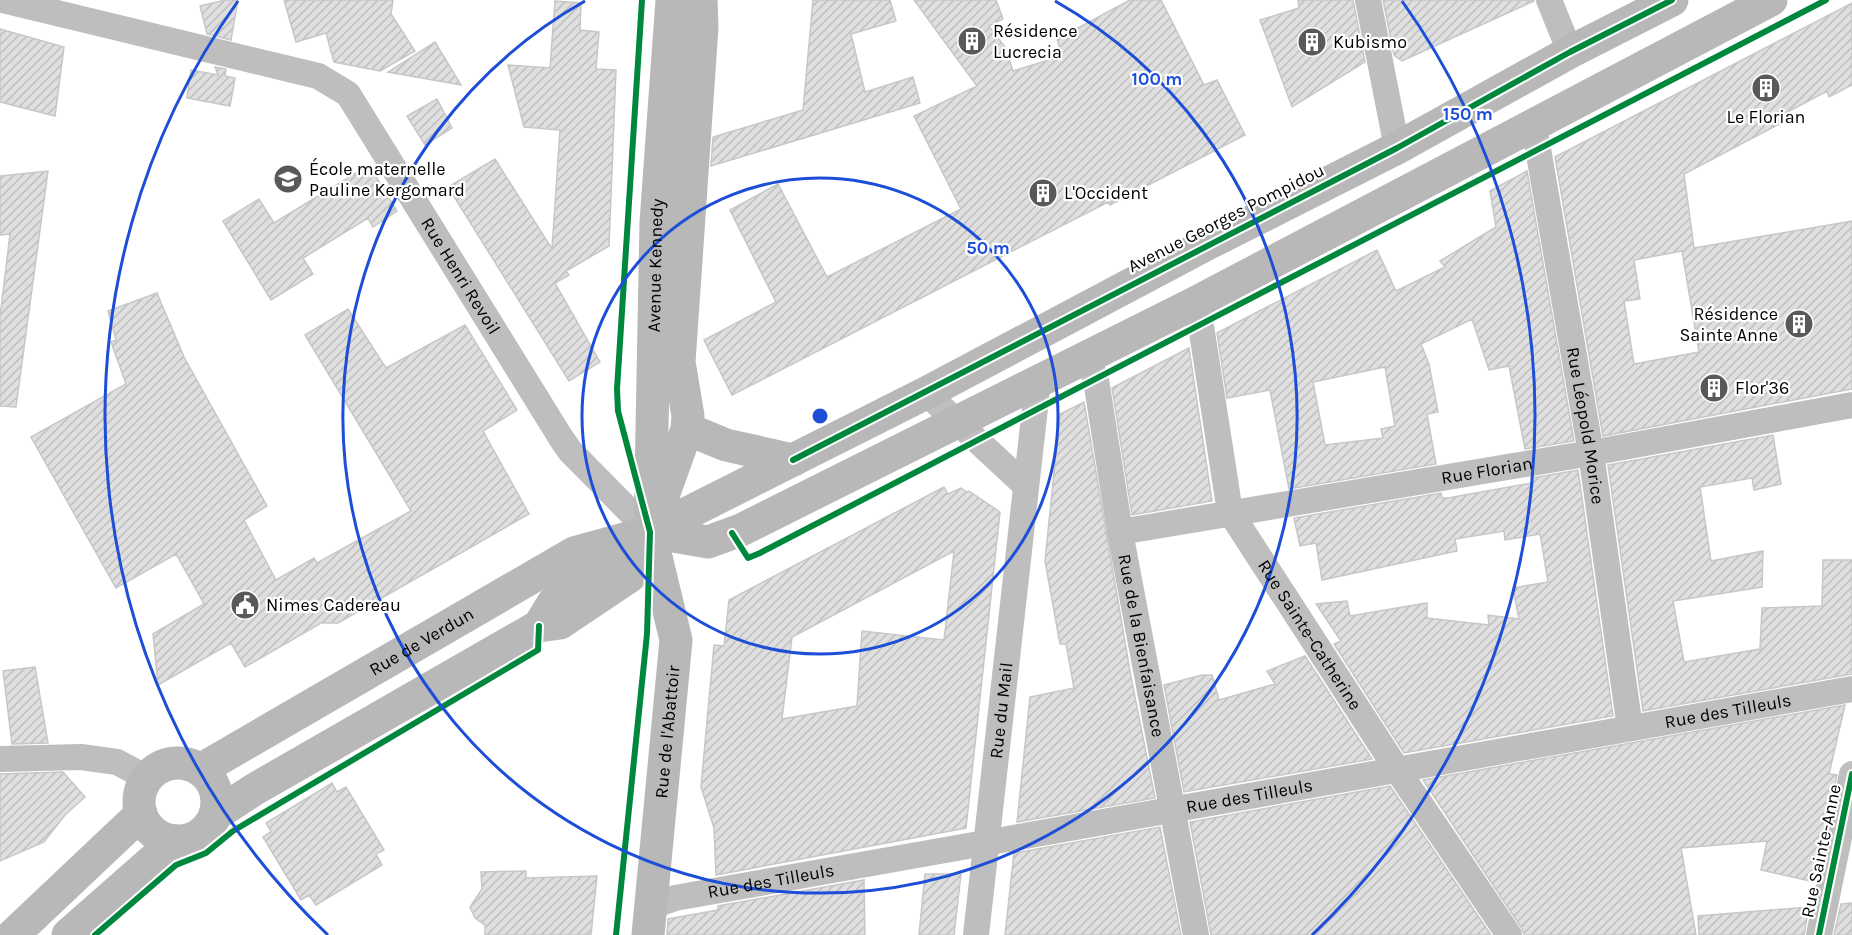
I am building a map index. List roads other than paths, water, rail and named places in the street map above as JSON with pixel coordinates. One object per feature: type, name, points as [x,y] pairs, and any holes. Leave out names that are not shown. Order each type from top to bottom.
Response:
[{"type":"main road","name":"Avenue Kennedy","points":[[650,532],[656,222],[672,0]]},
{"type":"main road","name":"Avenue Kennedy","points":[[687,429],[688,416],[679,362],[702,27],[701,0]]},
{"type":"main road","name":"Avenue Georges Pompidou","points":[[650,532],[926,393],[1209,243],[1397,148],[1570,52],[1672,0]]},
{"type":"main road","points":[[650,532],[708,542],[741,530],[1191,305],[1771,0]]},
{"type":"main road","points":[[215,815],[216,791],[211,780],[200,770],[182,763],[162,766],[147,778],[141,789],[141,814],[155,834],[175,841],[190,839],[201,834],[215,815],[255,789],[539,626],[553,603],[650,532],[687,429],[726,444],[793,460]]},
{"type":"main road","name":"Rue de Verdun","points":[[200,770],[574,553],[650,532]]},
{"type":"main road","name":"Rue de l'Abattoir","points":[[649,921],[676,640],[650,532]]},
{"type":"main road","points":[[13,935],[141,814]]},
{"type":"main road","points":[[68,935],[175,841]]},
{"type":"street","name":"Rue Henri Revoil","points":[[3,0],[318,76],[348,94],[561,438],[570,451],[650,532]]},
{"type":"street","points":[[1368,0],[1397,148]]},
{"type":"street","points":[[1549,0],[1570,52]]},
{"type":"street","name":"Rue Léopold Morice","points":[[1534,126],[1591,453],[1630,728]]},
{"type":"street","name":"Rue Sainte-Catherine","points":[[1191,305],[1201,326],[1230,512],[1398,771],[1509,935]]},
{"type":"street","name":"Rue de la Bienfaisance","points":[[1087,356],[1096,380],[1120,532],[1196,935]]},
{"type":"street","name":"Rue du Mail","points":[[976,935],[1038,381]]},
{"type":"street","points":[[926,393],[1026,486]]},
{"type":"street","name":"Rue Florian","points":[[1120,532],[1591,453],[1852,405]]},
{"type":"street","name":"Rue des Tilleuls","points":[[649,921],[675,898],[1398,771],[1852,688]]},
{"type":"street","points":[[0,759],[81,757],[117,762],[147,778]]},
{"type":"street","name":"Rue Sainte-Anne","points":[[1819,935],[1852,774]]},
{"type":"place","name":"Résidence Lucrecia","points":[[972,41]]},
{"type":"place","name":"Kubismo","points":[[1312,42]]},
{"type":"place","name":"Le Florian","points":[[1766,88]]},
{"type":"place","name":"École maternelle Pauline Kergomard","points":[[288,179]]},
{"type":"place","name":"L'Occident","points":[[1043,193]]},
{"type":"place","name":"Résidence Sainte Anne","points":[[1799,324]]},
{"type":"place","name":"Flor'36","points":[[1714,388]]},
{"type":"place","name":"Nimes Cadereau","points":[[245,605]]}]
